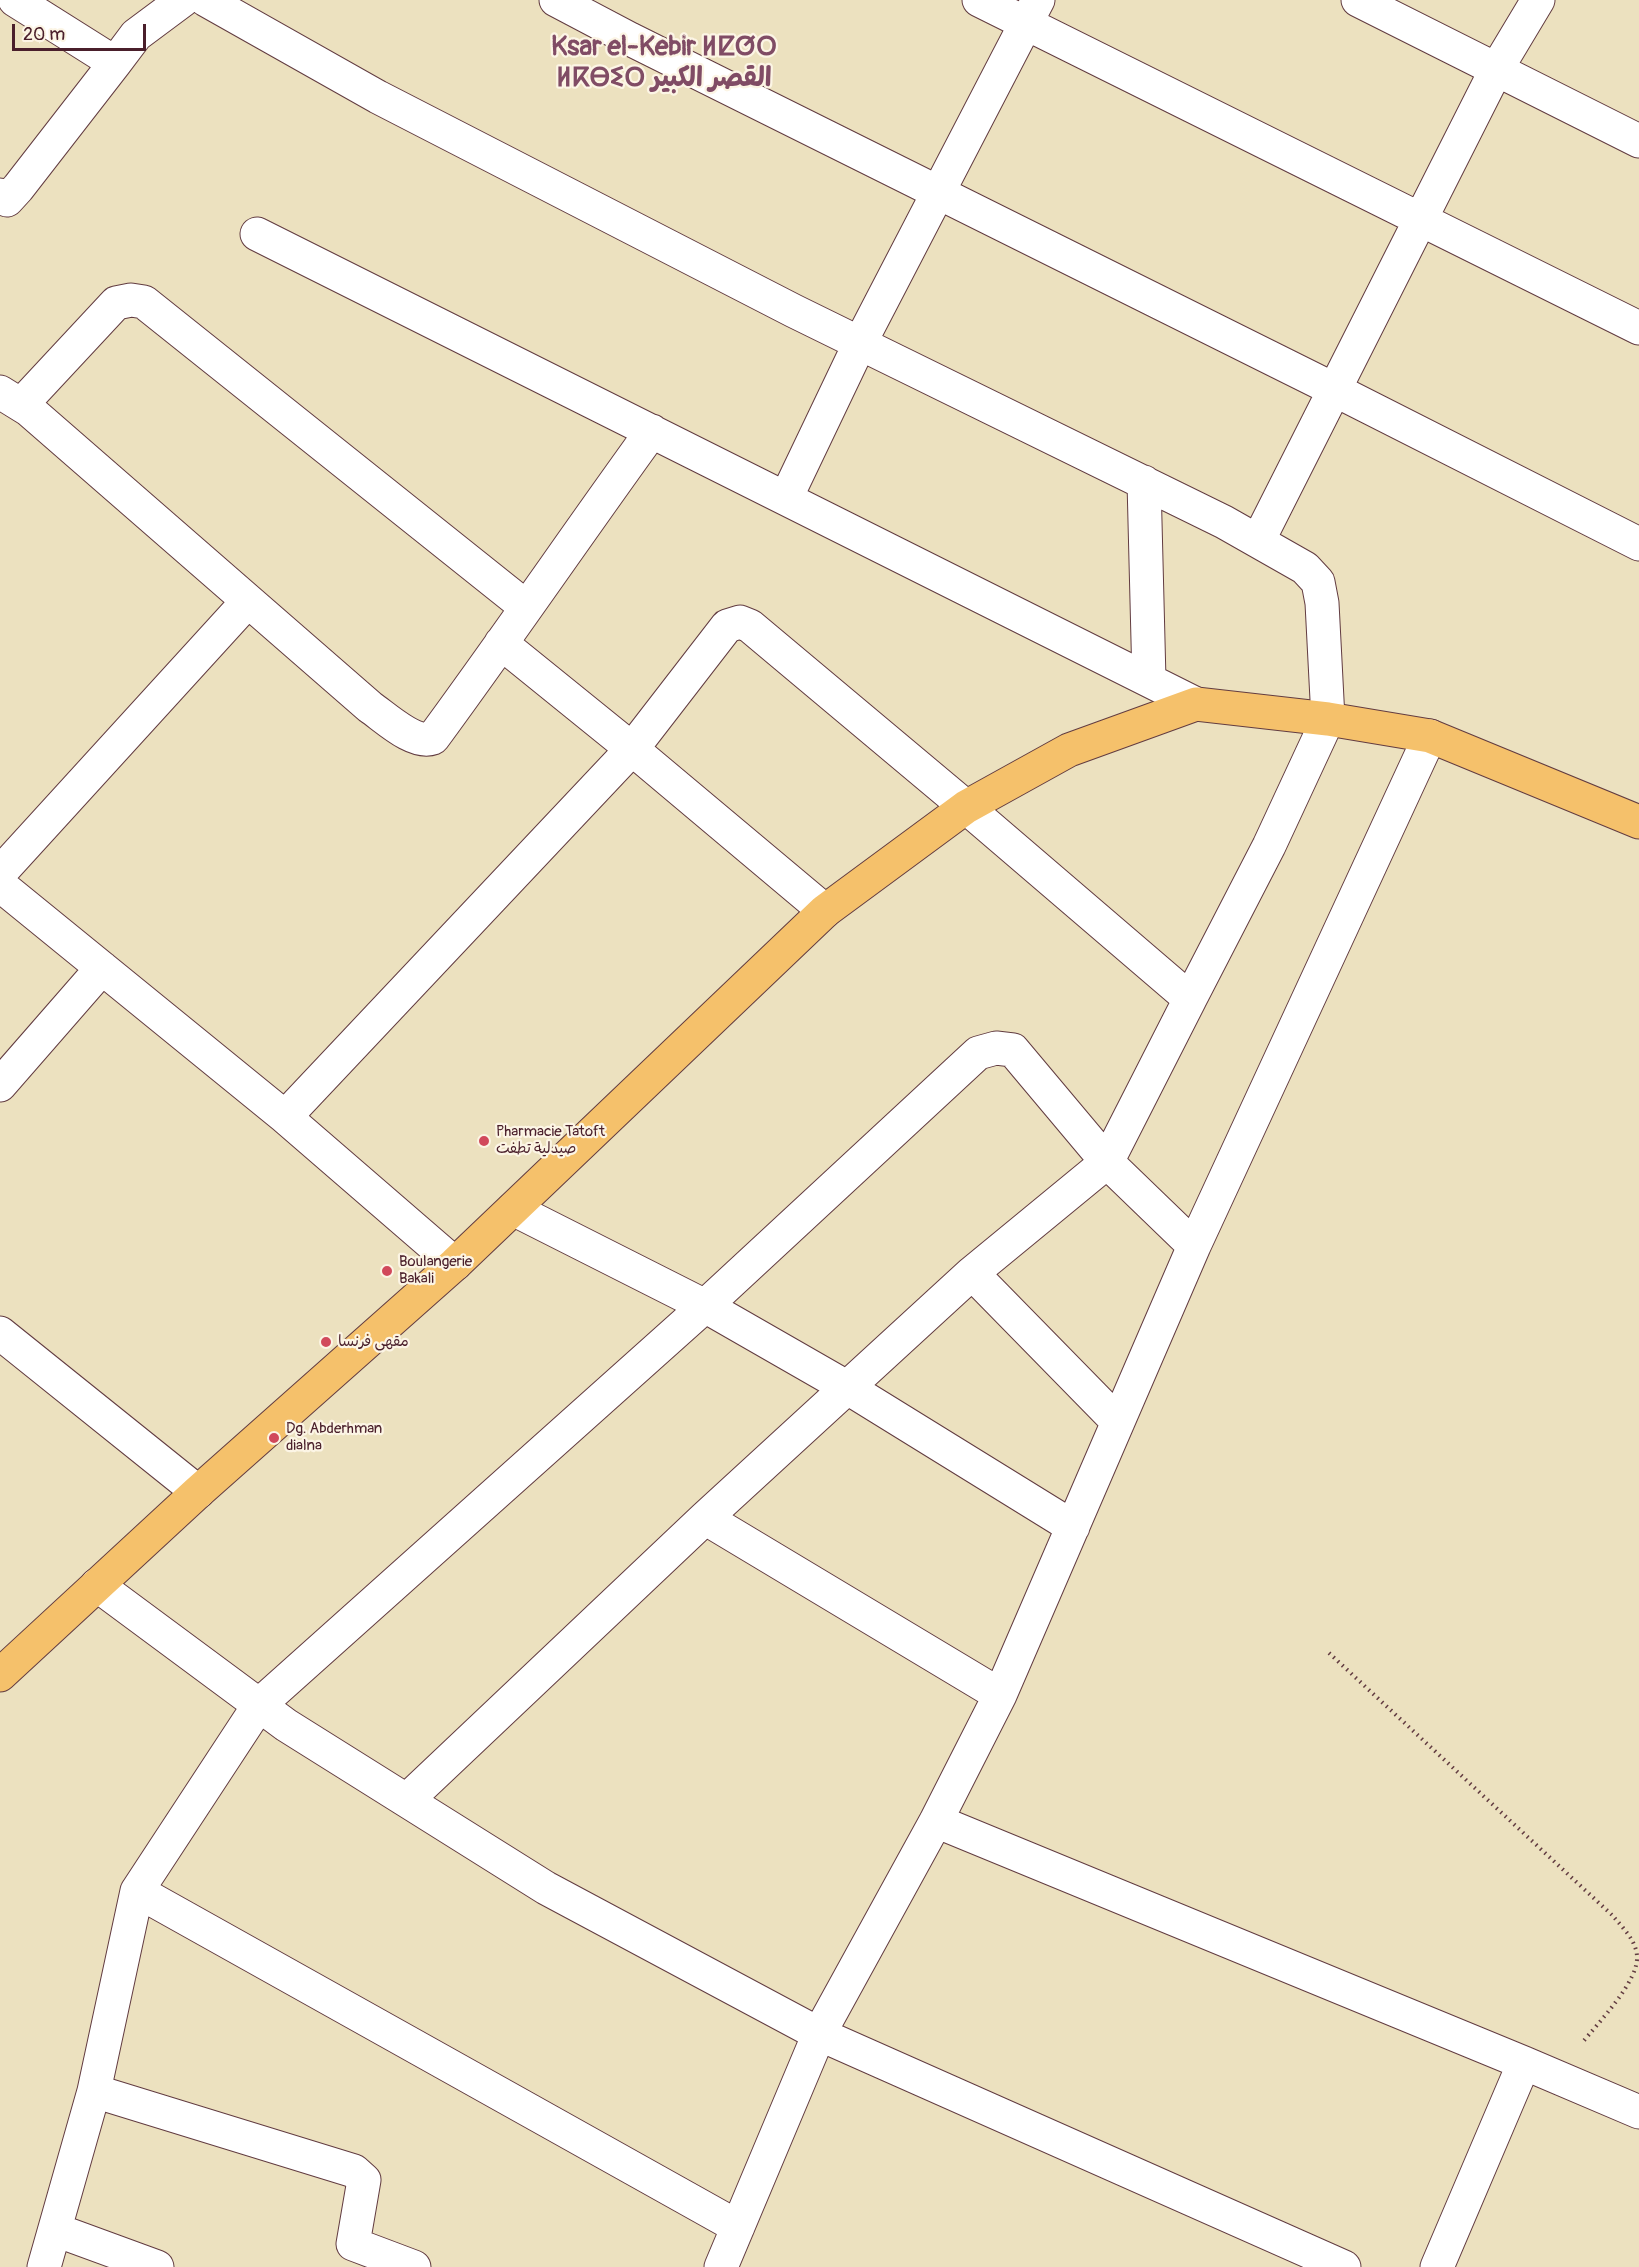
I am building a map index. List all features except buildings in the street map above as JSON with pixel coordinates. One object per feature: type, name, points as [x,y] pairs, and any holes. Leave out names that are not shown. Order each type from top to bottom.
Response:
[{"type":"main road","points":[[0,1675],[198,1492],[455,1264],[825,911],[966,807],[1069,750],[1196,704],[1328,719],[1430,736],[1639,822]]},
{"type":"street","points":[[15,0],[115,63]]},
{"type":"street","points":[[2,202],[115,63],[128,43],[183,0]]},
{"type":"street","points":[[206,0],[378,97],[860,343],[1144,482],[1258,541],[1305,568],[1318,582],[1322,603],[1328,719],[1269,846],[1107,1162],[972,1273],[705,1518],[407,1800]]},
{"type":"street","points":[[556,0],[1639,544]]},
{"type":"street","points":[[979,0],[1032,12],[1421,220],[1639,328]]},
{"type":"street","points":[[1358,0],[1639,141]]},
{"type":"street","points":[[1258,541],[1496,70],[1538,0]]},
{"type":"street","points":[[786,498],[860,343],[1032,12]]},
{"type":"street","points":[[257,234],[1196,704]]},
{"type":"street","points":[[526,607],[144,302],[131,300],[116,303],[10,399],[370,707],[417,739],[426,740],[433,738],[652,431]]},
{"type":"street","points":[[1144,482],[1149,680]]},
{"type":"street","points":[[0,873],[248,601]]},
{"type":"street","points":[[285,1117],[632,749],[727,626],[740,622],[750,626],[1190,999]]},
{"type":"street","points":[[501,643],[632,749],[825,911]]},
{"type":"street","points":[[721,2267],[819,2034],[936,1821],[1000,1695],[1194,1246],[1430,736]]},
{"type":"street","points":[[0,885],[285,1117],[455,1264]]},
{"type":"street","points":[[0,1085],[102,968]]},
{"type":"street","points":[[44,2267],[94,2091],[137,1891],[259,1706],[705,1306],[978,1053],[996,1048],[1013,1050],[1107,1162],[1194,1246]]},
{"type":"street","points":[[513,1209],[705,1306],[848,1388],[1073,1527]]},
{"type":"street","points":[[972,1273],[1118,1422]]},
{"type":"street","points":[[0,1333],[198,1492]]},
{"type":"street","points":[[705,1518],[1000,1695]]},
{"type":"street","points":[[97,1585],[259,1706],[546,1888],[819,2034],[1344,2267]]},
{"type":"street","points":[[936,1821],[1639,2112]]},
{"type":"street","points":[[137,1891],[738,2227]]},
{"type":"street","points":[[1437,2267],[1524,2063]]},
{"type":"street","points":[[94,2091],[354,2170],[364,2180],[349,2255],[414,2267]]},
{"type":"street","points":[[56,2230],[157,2267]]},
{"type":"path","points":[[1329,1653],[1612,1916],[1630,1937],[1637,1956],[1630,1982],[1556,2077]]},
{"type":"place","name":"Pharmacie Tatoft صيدلية تطفت","points":[[484,1141]]},
{"type":"place","name":"Boulangerie Bakali","points":[[387,1271]]},
{"type":"place","name":"مقهى فرنسا","points":[[326,1342]]},
{"type":"place","name":"Dg. Abderhman dialna","points":[[274,1438]]},
{"type":"district","name":"Ksar el-Kebir ⵍⵇⵚⵔ ⵍⴽⴱⵉⵔ القصر الكبير","points":[[664,64]]}]
